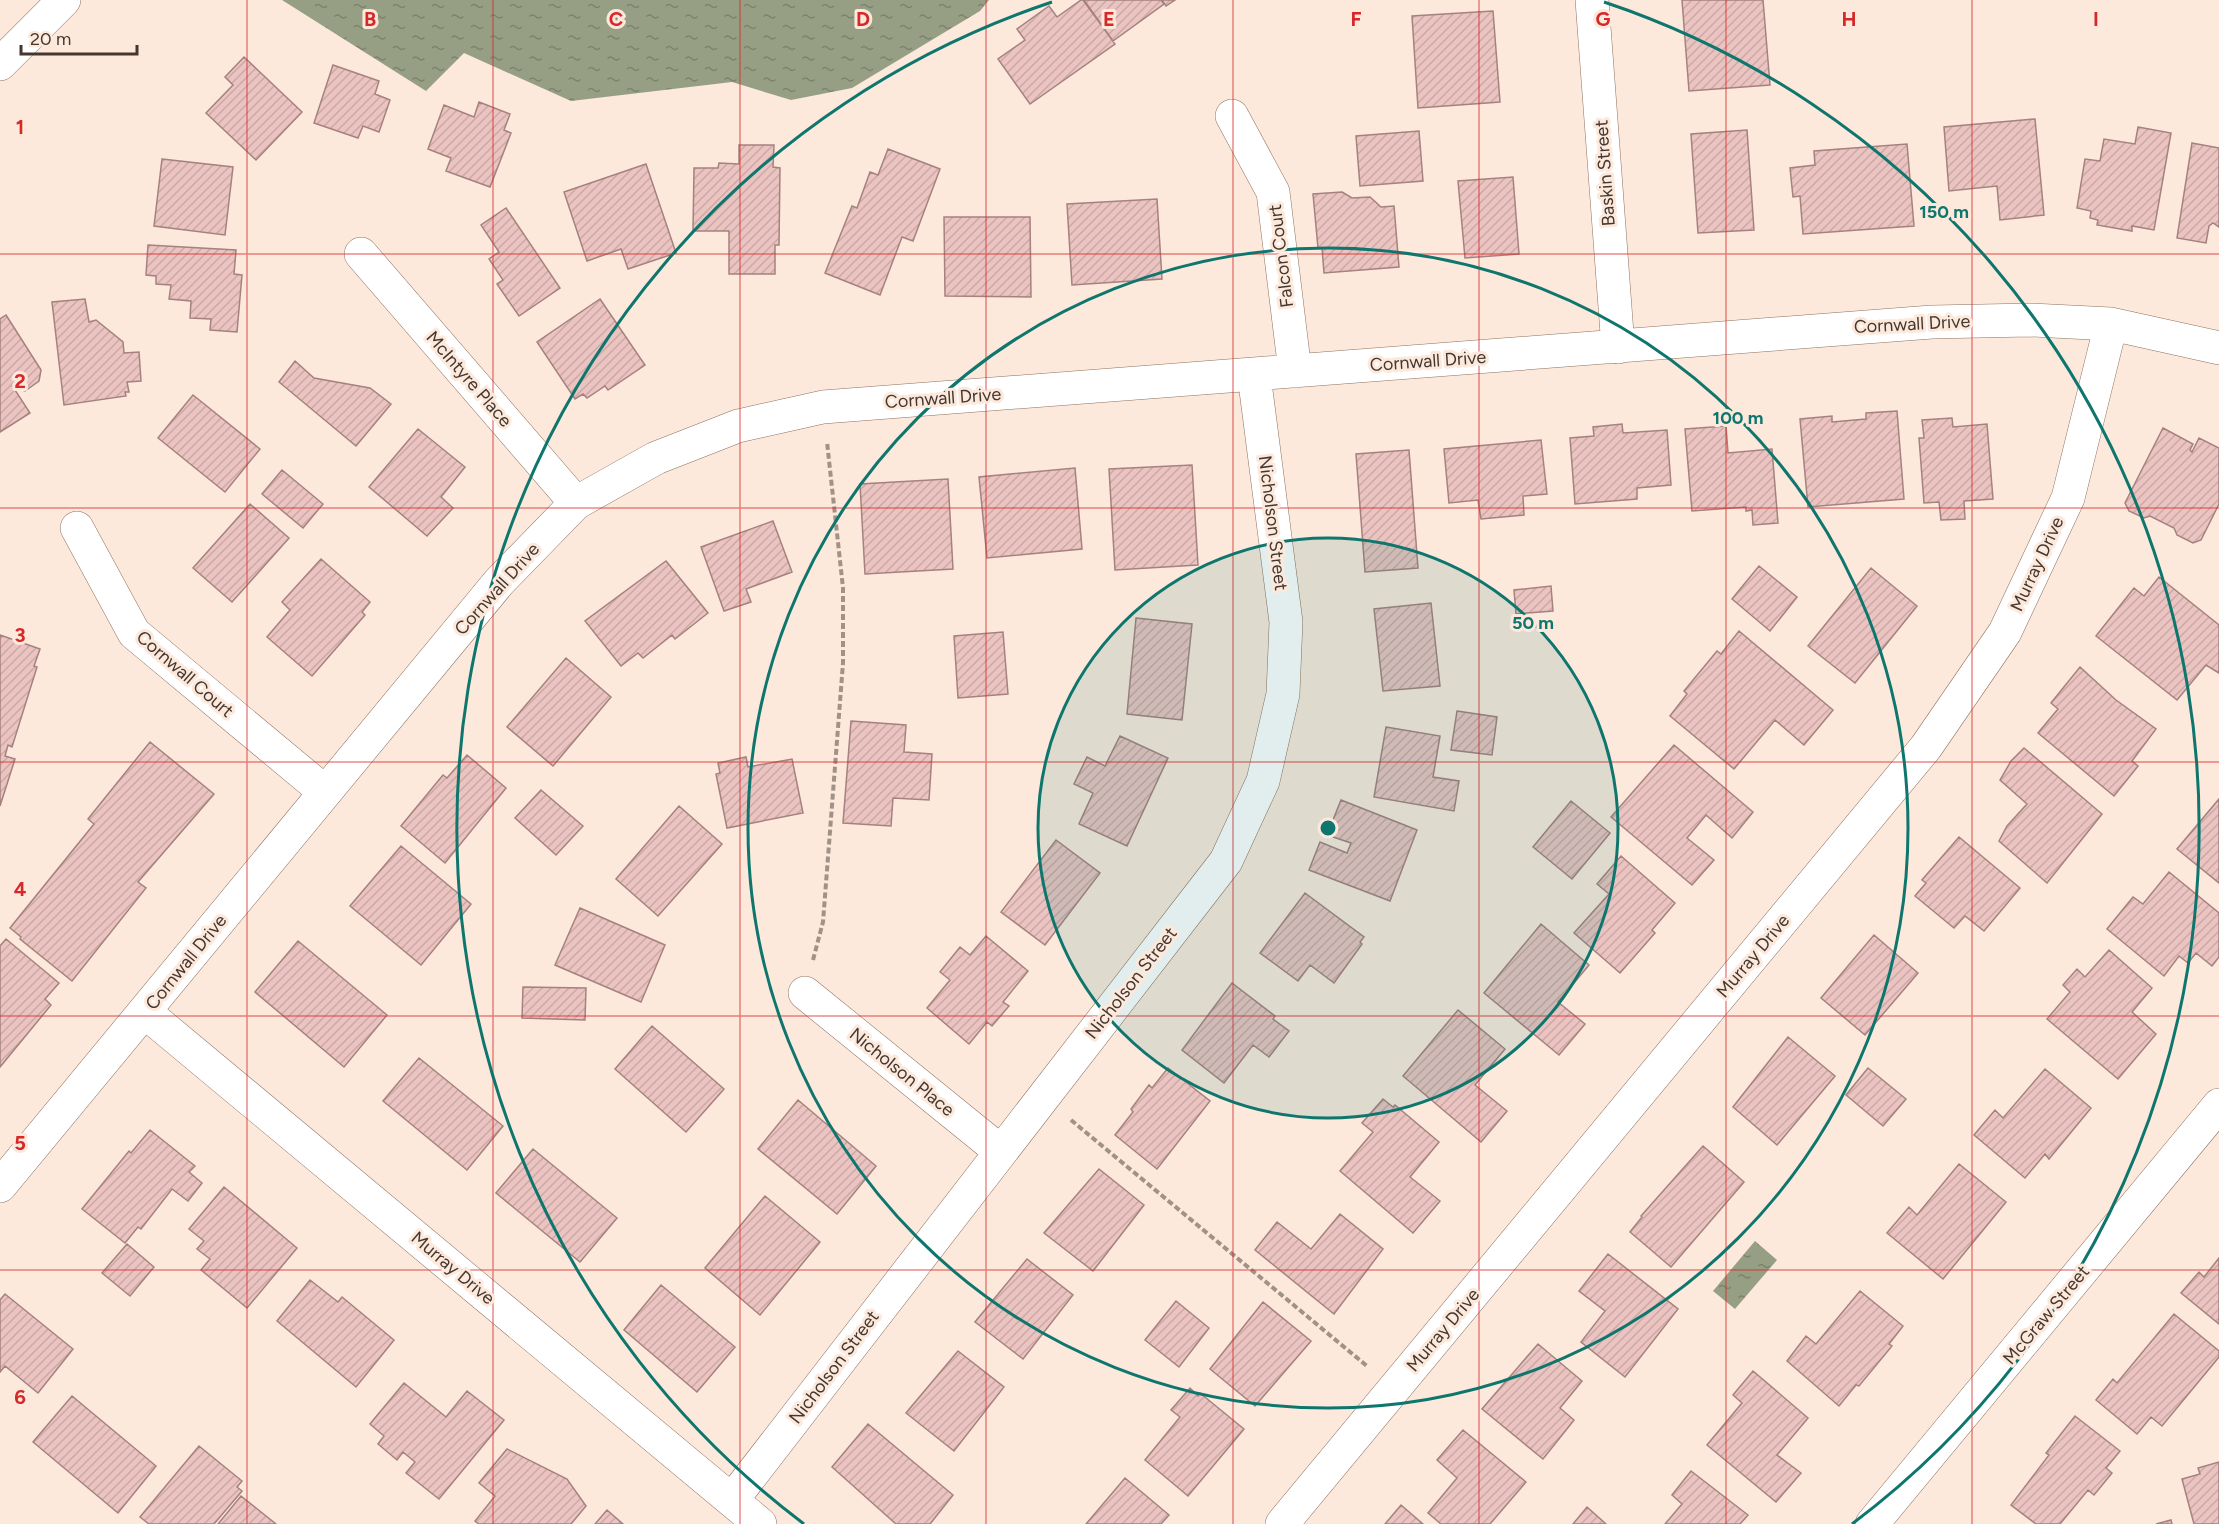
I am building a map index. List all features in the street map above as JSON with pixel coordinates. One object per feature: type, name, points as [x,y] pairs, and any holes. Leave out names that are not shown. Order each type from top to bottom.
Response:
[{"type":"main road","points":[[0,64],[64,0]]},
{"type":"main road","name":"Baskin Street","points":[[1592,0],[1618,347]]},
{"type":"main road","name":"Falcon Court","points":[[1232,116],[1273,192],[1295,371]]},
{"type":"main road","name":"McIntyre Place","points":[[361,254],[576,503]]},
{"type":"main road","name":"Cornwall Drive","points":[[0,1186],[499,582],[576,503],[656,458],[738,426],[823,407],[1932,322],[2030,320],[2111,324],[2219,348]]},
{"type":"main road","name":"Murray Drive","points":[[1282,1524],[1926,747],[2005,632],[2068,498],[2111,324]]},
{"type":"main road","name":"Nicholson Street","points":[[732,1500],[1226,861],[1263,781],[1283,694],[1286,622],[1254,375]]},
{"type":"main road","name":"Cornwall Court","points":[[77,528],[134,633],[325,792]]},
{"type":"main road","name":"Nicholson Place","points":[[805,993],[1000,1151]]},
{"type":"main road","name":"Murray Drive","points":[[145,1012],[760,1524]]},
{"type":"main road","name":"McGraw Street","points":[[1872,1524],[2219,1105]]},
{"type":"path","points":[[805,993],[823,922],[843,663],[843,588],[823,407]]},
{"type":"path","points":[[1042,1097],[1394,1389]]},
{"type":"water","points":[[282,0],[989,0],[980,11],[852,88],[791,100],[732,82],[571,101],[464,53],[426,91]]},
{"type":"water","points":[[1755,1241],[1777,1260],[1735,1309],[1713,1291]]},
{"type":"building","points":[[1081,0],[1115,44],[1030,104],[998,59],[1025,40],[1017,29],[1049,6],[1057,17]]},
{"type":"building","points":[[1084,0],[1161,0],[1164,4],[1113,41]]},
{"type":"building","points":[[1162,0],[1175,0],[1166,6]]},
{"type":"building","points":[[1682,0],[1763,0],[1770,85],[1689,91]]},
{"type":"building","points":[[1493,11],[1500,102],[1418,108],[1412,16]]},
{"type":"building","points":[[244,57],[302,112],[256,160],[206,113],[233,85],[225,77]]},
{"type":"building","points":[[333,65],[379,81],[375,94],[390,100],[379,132],[363,126],[358,138],[314,123]]},
{"type":"building","points":[[479,102],[510,114],[504,130],[511,133],[490,187],[446,171],[451,158],[428,149],[444,105],[474,117]]},
{"type":"building","points":[[2035,119],[2044,215],[2000,220],[1997,186],[1949,191],[1944,127]]},
{"type":"building","points":[[2138,127],[2171,133],[2154,230],[2132,226],[2132,231],[2097,225],[2098,220],[2090,218],[2091,211],[2077,208],[2085,159],[2100,161],[2104,139],[2135,144]]},
{"type":"building","points":[[1747,130],[1754,230],[1698,233],[1691,134]]},
{"type":"building","points":[[1419,131],[1423,181],[1360,186],[1356,136]]},
{"type":"building","points":[[2192,143],[2219,148],[2219,227],[2213,223],[2209,226],[2206,243],[2177,238]]},
{"type":"building","points":[[1907,144],[1914,226],[1803,234],[1800,196],[1793,197],[1790,168],[1815,165],[1814,151]]},
{"type":"building","points":[[739,145],[774,145],[773,167],[780,168],[779,245],[775,245],[775,274],[729,274],[729,231],[693,231],[694,168],[718,168],[719,163],[739,164]]},
{"type":"building","points":[[888,149],[940,169],[913,241],[902,237],[880,295],[825,273],[852,206],[857,208],[870,172],[878,175]]},
{"type":"building","points":[[162,159],[233,167],[225,235],[154,226]]},
{"type":"building","points":[[646,164],[676,253],[628,269],[621,249],[587,261],[564,192]]},
{"type":"building","points":[[1513,177],[1519,254],[1465,258],[1458,181]]},
{"type":"building","points":[[1342,192],[1352,198],[1370,197],[1381,207],[1394,206],[1399,267],[1324,273],[1322,248],[1318,248],[1313,194]]},
{"type":"building","points":[[1157,199],[1162,279],[1072,285],[1067,204]]},
{"type":"building","points":[[506,208],[560,288],[519,316],[497,284],[503,280],[489,259],[499,252],[481,225]]},
{"type":"building","points":[[944,217],[1030,217],[1031,297],[945,296]]},
{"type":"building","points":[[148,245],[236,250],[234,274],[242,275],[237,332],[210,330],[211,319],[190,318],[191,301],[169,299],[171,285],[156,284],[156,276],[146,275]]},
{"type":"building","points":[[85,299],[89,322],[96,320],[123,342],[124,353],[139,352],[141,381],[127,382],[129,392],[125,392],[126,396],[64,405],[52,302]]},
{"type":"building","points":[[600,299],[645,365],[608,390],[605,386],[587,398],[583,394],[575,399],[537,342]]},
{"type":"building","points":[[6,315],[41,370],[39,381],[25,391],[13,387],[30,413],[0,432],[0,319]]},
{"type":"building","points":[[295,361],[314,378],[370,388],[391,404],[356,446],[279,382]]},
{"type":"building","points":[[193,395],[260,449],[225,492],[158,438]]},
{"type":"building","points":[[1897,411],[1904,499],[1808,507],[1800,419],[1832,416],[1832,422],[1866,419],[1866,413]]},
{"type":"building","points":[[1952,418],[1953,427],[1987,424],[1993,499],[1964,501],[1965,519],[1941,520],[1939,502],[1924,503],[1919,438],[1924,438],[1922,420]]},
{"type":"building","points":[[1622,424],[1623,433],[1667,430],[1671,485],[1637,488],[1637,499],[1575,504],[1570,438],[1594,436],[1593,427]]},
{"type":"building","points":[[1726,426],[1728,453],[1772,449],[1778,523],[1753,525],[1752,510],[1746,511],[1746,507],[1692,511],[1685,429]]},
{"type":"building","points":[[2163,428],[2193,444],[2190,450],[2192,452],[2199,438],[2219,448],[2219,504],[2201,540],[2193,543],[2177,535],[2174,528],[2150,516],[2144,518],[2129,511],[2125,503]]},
{"type":"building","points":[[418,429],[465,467],[441,497],[453,508],[427,536],[369,487]]},
{"type":"building","points":[[1541,440],[1547,494],[1523,496],[1524,515],[1481,519],[1478,500],[1449,503],[1444,449]]},
{"type":"building","points":[[1409,450],[1418,568],[1365,572],[1356,454]]},
{"type":"building","points":[[1192,465],[1198,565],[1115,570],[1109,469]]},
{"type":"building","points":[[1075,468],[1082,549],[987,558],[979,477]]},
{"type":"building","points":[[282,470],[323,504],[303,528],[262,494]]},
{"type":"building","points":[[948,479],[953,569],[865,574],[860,484]]},
{"type":"building","points":[[250,504],[289,538],[232,602],[193,568]]},
{"type":"building","points":[[773,521],[792,572],[746,589],[751,602],[724,611],[701,547]]},
{"type":"building","points":[[321,559],[370,602],[362,612],[365,615],[312,676],[267,637],[290,610],[282,602]]},
{"type":"building","points":[[666,561],[708,613],[675,639],[672,635],[643,658],[638,653],[621,666],[585,621]]},
{"type":"building","points":[[1759,566],[1797,597],[1770,631],[1732,599]]},
{"type":"building","points":[[1871,568],[1917,606],[1855,683],[1808,646]]},
{"type":"building","points":[[2159,577],[2219,625],[2219,673],[2206,665],[2177,700],[2096,636],[2134,588],[2144,596]]},
{"type":"building","points":[[1551,586],[1553,611],[1516,614],[1514,590]]},
{"type":"building","points":[[1431,603],[1440,686],[1383,691],[1374,609]]},
{"type":"building","points":[[1136,618],[1192,624],[1182,720],[1127,714]]},
{"type":"building","points":[[1739,631],[1833,710],[1804,745],[1775,720],[1734,769],[1670,716],[1687,694],[1684,691],[1717,651],[1721,654]]},
{"type":"building","points":[[1003,632],[1008,694],[958,698],[954,636]]},
{"type":"building","points":[[0,635],[40,649],[34,666],[37,667],[12,747],[8,745],[5,756],[15,759],[0,806]]},
{"type":"building","points":[[566,658],[611,697],[553,766],[507,727]]},
{"type":"building","points":[[2080,667],[2116,700],[2156,729],[2132,761],[2138,766],[2114,796],[2038,733],[2058,709],[2051,703]]},
{"type":"building","points":[[1457,711],[1497,717],[1492,755],[1451,750]]},
{"type":"building","points":[[851,721],[906,725],[904,752],[932,754],[929,800],[893,798],[891,826],[843,823]]},
{"type":"building","points":[[1386,727],[1440,736],[1433,777],[1459,781],[1454,811],[1374,797]]},
{"type":"building","points":[[1120,736],[1168,758],[1127,846],[1079,824],[1093,793],[1074,784],[1087,757],[1105,766]]},
{"type":"building","points":[[150,742],[214,794],[138,882],[146,888],[72,981],[20,939],[21,937],[10,928],[94,824],[88,819]]},
{"type":"building","points":[[1674,745],[1753,812],[1732,838],[1706,815],[1687,838],[1714,860],[1692,885],[1611,817]]},
{"type":"building","points":[[2024,748],[2102,814],[2047,883],[1999,841],[2007,826],[2027,804],[2000,780],[2011,761]]},
{"type":"building","points":[[467,755],[506,788],[445,863],[401,826],[443,775],[447,778]]},
{"type":"building","points":[[746,757],[748,767],[792,759],[803,813],[727,828],[716,774],[720,773],[718,763]]},
{"type":"building","points":[[541,790],[583,826],[556,855],[515,818]]},
{"type":"building","points":[[2219,799],[2219,883],[2177,849]]},
{"type":"building","points":[[1341,800],[1417,830],[1390,901],[1309,870],[1320,842],[1347,853],[1351,843],[1327,835]]},
{"type":"building","points":[[1571,801],[1610,833],[1572,879],[1533,847]]},
{"type":"building","points":[[679,806],[722,844],[658,916],[616,879]]},
{"type":"building","points":[[1959,837],[2020,888],[1984,931],[1965,916],[1954,928],[1915,896],[1926,883],[1922,880]]},
{"type":"building","points":[[1056,840],[1100,873],[1045,945],[1001,912]]},
{"type":"building","points":[[401,846],[471,904],[421,965],[350,906]]},
{"type":"building","points":[[1621,856],[1675,903],[1652,930],[1655,933],[1620,973],[1574,933],[1609,894],[1597,884]]},
{"type":"building","points":[[2169,872],[2219,913],[2219,957],[2212,966],[2196,953],[2188,963],[2179,956],[2164,976],[2107,929],[2133,897],[2143,904]]},
{"type":"building","points":[[1305,893],[1364,937],[1360,942],[1362,944],[1334,983],[1310,965],[1298,981],[1260,953]]},
{"type":"building","points":[[580,908],[665,945],[641,1002],[555,965]]},
{"type":"building","points":[[1541,924],[1589,965],[1558,1002],[1585,1024],[1559,1055],[1484,993]]},
{"type":"building","points":[[1874,935],[1918,973],[1865,1035],[1821,998]]},
{"type":"building","points":[[986,936],[1028,971],[1003,1002],[1009,1006],[992,1026],[987,1022],[969,1044],[927,1008],[950,980],[940,972],[960,947],[970,955]]},
{"type":"building","points":[[6,939],[59,983],[45,999],[51,1005],[0,1067],[0,946]]},
{"type":"building","points":[[298,941],[387,1015],[344,1067],[255,992]]},
{"type":"building","points":[[2109,950],[2152,988],[2132,1012],[2156,1034],[2118,1079],[2047,1019],[2070,992],[2063,985],[2077,969],[2085,977]]},
{"type":"building","points":[[1232,983],[1275,1016],[1273,1019],[1289,1031],[1269,1057],[1253,1045],[1224,1083],[1182,1050]]},
{"type":"building","points":[[523,987],[586,988],[585,1020],[522,1018]]},
{"type":"building","points":[[1458,1010],[1505,1049],[1475,1085],[1507,1111],[1481,1142],[1403,1076]]},
{"type":"building","points":[[652,1026],[724,1089],[686,1132],[615,1069]]},
{"type":"building","points":[[1788,1037],[1835,1076],[1777,1145],[1733,1107]]},
{"type":"building","points":[[419,1058],[503,1126],[467,1170],[383,1101]]},
{"type":"building","points":[[1168,1068],[1210,1101],[1157,1169],[1115,1135],[1133,1112],[1131,1109],[1149,1085],[1152,1088]]},
{"type":"building","points":[[1868,1068],[1906,1099],[1883,1126],[1846,1095]]},
{"type":"building","points":[[2045,1069],[2091,1108],[2049,1159],[2045,1154],[2025,1178],[1974,1135],[1995,1110],[2003,1118]]},
{"type":"building","points":[[1383,1099],[1393,1107],[1395,1105],[1439,1142],[1410,1177],[1440,1201],[1413,1233],[1340,1171],[1373,1132],[1362,1123]]},
{"type":"building","points":[[798,1100],[876,1166],[837,1214],[758,1149]]},
{"type":"building","points":[[150,1130],[195,1166],[189,1172],[202,1183],[188,1201],[172,1189],[141,1229],[138,1227],[125,1243],[82,1209],[129,1151],[131,1153]]},
{"type":"building","points":[[1703,1146],[1744,1182],[1671,1267],[1630,1232],[1641,1216]]},
{"type":"building","points":[[533,1149],[617,1218],[580,1262],[496,1193]]},
{"type":"building","points":[[1959,1164],[2006,1202],[1943,1279],[1887,1233],[1909,1207],[1917,1215]]},
{"type":"building","points":[[1099,1169],[1144,1205],[1093,1271],[1044,1233]]},
{"type":"building","points":[[224,1187],[297,1248],[247,1308],[201,1270],[210,1259],[197,1249],[204,1241],[189,1229]]},
{"type":"building","points":[[765,1196],[820,1242],[760,1315],[705,1268]]},
{"type":"building","points":[[1340,1214],[1383,1249],[1334,1314],[1255,1250],[1277,1222],[1311,1249]]},
{"type":"building","points":[[127,1244],[154,1267],[130,1296],[102,1273]]},
{"type":"building","points":[[1608,1254],[1678,1309],[1625,1377],[1581,1342],[1605,1311],[1579,1291]]},
{"type":"building","points":[[2219,1258],[2219,1324],[2181,1293],[2199,1272],[2204,1277]]},
{"type":"building","points":[[1027,1259],[1073,1295],[1023,1359],[975,1322]]},
{"type":"building","points":[[310,1280],[338,1302],[342,1297],[394,1340],[356,1387],[277,1321]]},
{"type":"building","points":[[661,1285],[735,1347],[697,1392],[624,1330]]},
{"type":"building","points":[[1860,1291],[1903,1326],[1889,1344],[1892,1346],[1839,1406],[1787,1361],[1806,1336],[1816,1344]]},
{"type":"building","points":[[5,1294],[73,1349],[38,1393],[5,1366],[0,1372],[0,1300]]},
{"type":"building","points":[[1176,1301],[1209,1328],[1179,1367],[1145,1340]]},
{"type":"building","points":[[1263,1302],[1311,1341],[1255,1406],[1210,1369]]},
{"type":"building","points":[[2174,1314],[2219,1351],[2219,1357],[2162,1426],[2151,1417],[2137,1434],[2096,1400],[2113,1379],[2117,1383]]},
{"type":"building","points":[[1538,1344],[1582,1381],[1560,1408],[1574,1420],[1543,1459],[1482,1409]]},
{"type":"building","points":[[958,1351],[1004,1387],[954,1451],[906,1413]]},
{"type":"building","points":[[1753,1371],[1808,1418],[1777,1455],[1801,1473],[1776,1502],[1707,1445],[1742,1403],[1733,1395]]},
{"type":"building","points":[[404,1383],[446,1417],[467,1391],[504,1420],[439,1499],[406,1473],[415,1462],[403,1452],[397,1460],[378,1444],[384,1436],[370,1424]]},
{"type":"building","points":[[1190,1388],[1198,1396],[1200,1393],[1244,1429],[1188,1496],[1145,1460],[1180,1417],[1171,1410]]},
{"type":"building","points":[[72,1396],[156,1466],[118,1513],[33,1442]]},
{"type":"building","points":[[2075,1416],[2120,1451],[2106,1468],[2112,1473],[2094,1495],[2088,1490],[2060,1524],[2036,1524],[2011,1505],[2049,1455],[2046,1453]]},
{"type":"building","points":[[868,1424],[953,1495],[930,1524],[896,1524],[832,1467]]},
{"type":"building","points":[[1463,1430],[1526,1482],[1490,1524],[1441,1524],[1428,1513],[1457,1478],[1437,1460]]},
{"type":"building","points":[[199,1446],[242,1481],[237,1487],[242,1491],[214,1524],[149,1524],[140,1517]]},
{"type":"building","points":[[507,1449],[567,1479],[586,1506],[571,1524],[479,1524],[475,1521],[495,1496],[479,1483]]},
{"type":"building","points":[[2219,1462],[2219,1524],[2194,1524],[2182,1479],[2200,1474],[2198,1468]]},
{"type":"building","points":[[1691,1471],[1748,1515],[1740,1524],[1665,1524],[1682,1504],[1672,1495]]},
{"type":"building","points":[[1125,1478],[1169,1515],[1161,1524],[1086,1524]]},
{"type":"building","points":[[241,1496],[276,1524],[218,1524]]},
{"type":"building","points":[[1401,1505],[1423,1524],[1385,1524]]},
{"type":"building","points":[[1587,1507],[1606,1524],[1573,1524]]},
{"type":"building","points":[[607,1510],[623,1524],[595,1524]]},
{"type":"building","points":[[2171,1520],[2172,1524],[2156,1524]]}]
